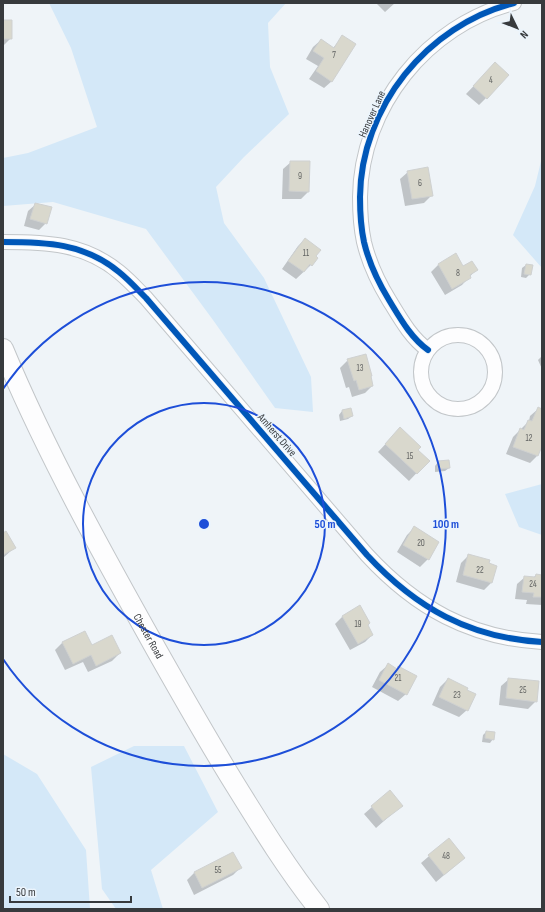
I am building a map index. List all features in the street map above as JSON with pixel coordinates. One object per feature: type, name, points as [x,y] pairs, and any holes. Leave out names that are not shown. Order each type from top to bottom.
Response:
[{"type":"main road","name":"Chester Road","points":[[3,349],[50,452],[103,554],[193,716],[270,841],[319,909]]},
{"type":"street","name":"Hanover Lane","points":[[428,350],[413,336],[393,306],[375,275],[364,242],[360,206],[361,183],[366,153],[371,136],[385,103],[394,88],[417,60],[444,36],[458,26],[490,10],[514,3]]},
{"type":"street","name":"Amherst Drive","points":[[3,242],[36,242],[57,244],[74,248],[95,256],[119,272],[151,304],[367,555],[401,588],[433,610],[462,624],[507,638],[542,642]]},
{"type":"street","points":[[453,335],[468,336],[481,343],[490,354],[495,367],[494,382],[487,395],[476,405],[462,409],[448,408],[435,402],[426,391],[421,377],[422,363],[428,350],[439,340],[453,335]]},
{"type":"shaded area","points":[[49,3],[286,3],[268,23],[270,67],[289,114],[244,157],[216,187],[224,223],[264,278],[311,377],[313,412],[275,408],[146,229],[53,202],[3,206],[3,158],[28,153],[97,127],[71,48]]},
{"type":"shaded area","points":[[542,157],[542,268],[513,235],[535,186]]},
{"type":"shaded area","points":[[542,484],[542,535],[519,527],[505,494]]},
{"type":"shaded area","points":[[134,746],[184,746],[218,812],[151,870],[163,909],[116,909],[102,889],[91,767]]},
{"type":"shaded area","points":[[3,754],[37,774],[86,850],[90,909],[3,909]]},
{"type":"building","points":[[3,20],[12,20],[12,39],[3,39]]},
{"type":"building","points":[[342,35],[356,44],[332,82],[316,71],[324,58],[313,51],[321,39],[334,48]]},
{"type":"building","points":[[495,62],[509,75],[487,99],[473,86]]},
{"type":"building","points":[[290,161],[310,161],[309,192],[289,191]]},
{"type":"building","points":[[428,167],[433,196],[412,199],[407,171]]},
{"type":"building","points":[[35,203],[52,207],[47,224],[30,219]]},
{"type":"building","points":[[305,238],[321,250],[316,256],[318,258],[312,266],[310,264],[304,272],[288,261]]},
{"type":"building","points":[[456,253],[463,266],[472,261],[478,270],[470,275],[471,278],[452,289],[438,264]]},
{"type":"building","points":[[526,264],[533,265],[531,275],[524,274]]},
{"type":"building","points":[[366,354],[373,386],[359,390],[356,380],[354,381],[347,359]]},
{"type":"building","points":[[538,407],[542,409],[542,446],[538,456],[513,447],[520,428],[524,430],[528,420],[532,421]]},
{"type":"building","points":[[351,408],[353,416],[344,419],[342,410]]},
{"type":"building","points":[[400,427],[421,447],[418,450],[430,461],[417,474],[385,444]]},
{"type":"building","points":[[449,460],[450,468],[438,469],[438,461]]},
{"type":"building","points":[[414,526],[439,542],[429,560],[403,545]]},
{"type":"building","points":[[6,531],[16,548],[3,555],[3,533]]},
{"type":"building","points":[[468,554],[490,560],[489,563],[497,566],[492,583],[463,575]]},
{"type":"building","points":[[536,574],[542,575],[542,597],[533,597],[534,593],[522,592],[524,576],[535,577]]},
{"type":"building","points":[[360,605],[370,623],[368,625],[373,635],[358,644],[342,616]]},
{"type":"building","points":[[85,631],[92,645],[112,635],[121,653],[96,666],[91,655],[73,664],[62,642]]},
{"type":"building","points":[[388,663],[397,669],[398,666],[417,676],[407,695],[379,680]]},
{"type":"building","points":[[448,678],[468,688],[467,690],[476,694],[468,711],[439,697]]},
{"type":"building","points":[[508,678],[539,681],[537,702],[506,698]]},
{"type":"building","points":[[486,731],[495,732],[494,740],[485,738]]},
{"type":"building","points":[[390,790],[403,806],[383,821],[371,806]]},
{"type":"building","points":[[449,838],[465,858],[444,875],[428,855]]},
{"type":"building","points":[[233,852],[242,868],[202,888],[194,872]]},
{"type":"cycle path","points":[[428,350],[416,340],[402,321],[381,286],[368,257],[363,237],[360,214],[363,164],[372,132],[386,102],[405,74],[427,50],[453,30],[482,14],[514,3]]},
{"type":"cycle path","points":[[3,242],[64,246],[92,255],[106,262],[130,281],[146,298],[367,555],[386,574],[425,605],[468,627],[491,634],[542,642]]}]
